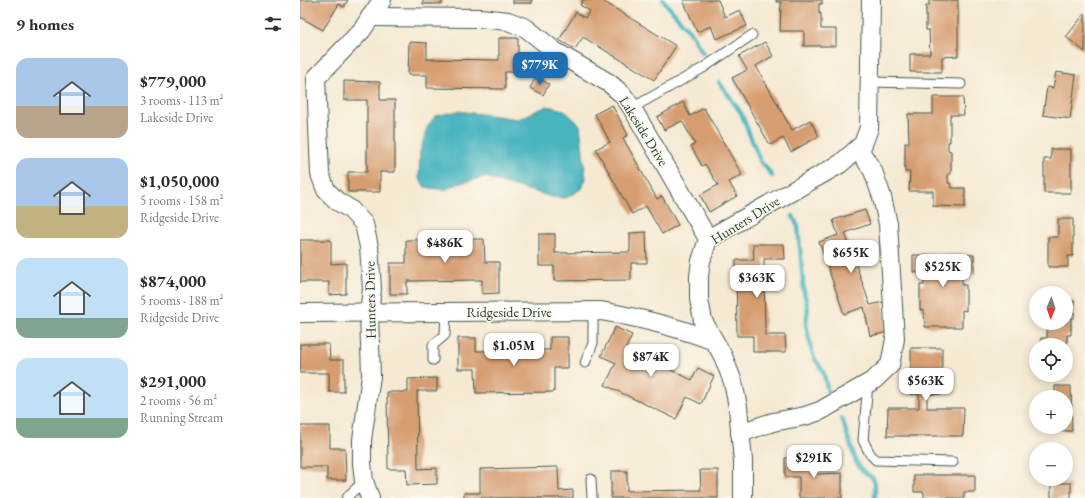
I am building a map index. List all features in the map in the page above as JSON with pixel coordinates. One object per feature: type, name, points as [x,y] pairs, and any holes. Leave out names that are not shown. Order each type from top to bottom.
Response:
[{"type":"street","name":"Hunters Drive","points":[[367,490],[362,463],[362,440],[371,376],[369,313],[372,288],[369,247],[364,224],[350,209],[337,201],[326,190],[320,174],[308,79],[362,30],[382,0]]},
{"type":"street","name":"Hunters Drive","points":[[743,498],[743,461],[738,406],[733,382],[723,356],[702,321],[698,276],[708,239],[840,164],[863,144],[869,128],[871,0]]},
{"type":"street","name":"Lakeside Drive","points":[[370,17],[480,18],[508,21],[526,28],[556,52],[609,83],[622,94],[632,108],[708,239]]},
{"type":"street","points":[[740,434],[773,422],[805,416],[820,411],[868,383],[890,365],[895,339],[888,224],[882,197],[873,170],[858,148]]},
{"type":"street","name":"Ridgeside Drive","points":[[300,313],[601,311],[682,329],[714,341]]},
{"type":"lane","points":[[632,108],[703,68],[752,35]]},
{"type":"lane","points":[[870,82],[961,84]]},
{"type":"lane","points":[[585,363],[593,343],[593,311]]},
{"type":"lane","points":[[433,360],[434,345],[445,335],[446,312]]},
{"type":"lane","points":[[868,383],[863,440],[870,454],[876,460],[953,462]]},
{"type":"lane","points":[[591,479],[592,498]]},
{"type":"lane","points":[[347,498],[350,494],[367,490]]},
{"type":"water","points":[[547,106],[564,110],[580,125],[586,179],[581,189],[566,198],[552,197],[484,177],[458,184],[444,190],[425,187],[419,178],[420,152],[427,128],[435,116],[458,111],[518,119]]},
{"type":"building","points":[[300,0],[348,0],[344,7],[339,4],[323,30],[300,17]]},
{"type":"building","points":[[423,0],[442,0],[442,4],[423,4]]},
{"type":"building","points":[[513,0],[532,0],[532,3],[513,3]]},
{"type":"building","points":[[583,0],[601,0],[676,46],[654,80],[583,37],[575,49],[559,40],[576,12],[585,18],[590,11],[580,5]]},
{"type":"building","points":[[683,0],[718,0],[725,17],[740,10],[747,26],[716,39],[711,26],[697,32]]},
{"type":"building","points":[[776,0],[822,0],[822,4],[819,4],[819,14],[821,13],[821,29],[836,29],[836,46],[804,46],[804,31],[780,31],[781,2],[776,2]]},
{"type":"building","points":[[929,0],[958,0],[958,56],[942,57],[942,72],[910,72],[910,54],[930,54],[929,30],[926,30],[926,6],[929,6]]},
{"type":"building","points":[[1085,13],[1085,52],[1066,37]]},
{"type":"building","points":[[499,38],[518,38],[518,72],[505,72],[505,89],[427,88],[427,75],[408,75],[409,42],[427,43],[427,59],[499,60]]},
{"type":"building","points":[[765,42],[773,56],[756,66],[792,130],[810,120],[819,136],[791,152],[783,138],[770,145],[732,78],[747,70],[739,56]]},
{"type":"building","points":[[1056,72],[1076,75],[1070,119],[1043,115],[1047,87],[1053,88]]},
{"type":"building","points":[[536,77],[549,84],[543,95],[530,88]]},
{"type":"building","points":[[344,81],[380,82],[380,100],[395,100],[395,172],[380,172],[380,192],[348,192],[348,172],[367,172],[367,100],[344,100]]},
{"type":"building","points":[[933,97],[963,97],[964,115],[950,115],[950,142],[948,142],[948,150],[951,151],[951,174],[948,174],[948,183],[950,183],[952,188],[965,188],[965,207],[933,206],[933,191],[909,191],[910,172],[905,172],[905,143],[909,143],[908,114],[933,114]]},
{"type":"building","points":[[683,102],[690,116],[704,108],[742,175],[729,182],[737,196],[709,212],[700,195],[718,185],[705,164],[702,166],[691,146],[695,144],[682,121],[664,130],[657,117]]},
{"type":"building","points":[[612,105],[628,135],[623,138],[657,199],[662,196],[678,225],[662,234],[646,206],[632,214],[596,149],[610,142],[595,114]]},
{"type":"building","points":[[1051,149],[1071,149],[1071,193],[1044,193],[1044,159],[1051,159]]},
{"type":"building","points":[[865,210],[870,224],[845,233],[870,305],[883,302],[889,332],[870,336],[864,307],[844,314],[819,242],[838,235],[833,220]]},
{"type":"building","points":[[1058,219],[1073,219],[1073,256],[1068,256],[1068,267],[1048,267],[1048,237],[1058,237]]},
{"type":"building","points":[[646,232],[647,263],[631,263],[631,280],[554,281],[554,266],[539,266],[539,234],[555,234],[555,253],[630,252],[630,233]]},
{"type":"building","points":[[484,239],[485,262],[499,262],[499,293],[482,294],[482,280],[407,281],[407,294],[390,294],[390,263],[406,263],[406,240]]},
{"type":"building","points":[[300,240],[331,240],[331,264],[346,263],[346,294],[329,295],[329,282],[300,282]]},
{"type":"building","points":[[753,244],[784,244],[785,259],[764,259],[765,335],[785,335],[786,352],[753,352],[753,336],[737,336],[736,260],[754,260]]},
{"type":"building","points":[[913,255],[974,255],[974,272],[962,272],[962,285],[966,285],[966,311],[962,310],[962,327],[925,327],[924,311],[920,310],[920,285],[924,285],[924,272],[913,272]]},
{"type":"building","points":[[1073,301],[1074,301],[1073,318]]},
{"type":"building","points":[[615,327],[632,335],[626,348],[692,380],[698,368],[714,376],[701,404],[687,397],[676,419],[605,385],[616,363],[601,356]]},
{"type":"building","points":[[1047,330],[1071,330],[1071,335],[1067,335],[1067,338],[1047,338]]},
{"type":"building","points":[[550,337],[568,337],[568,368],[554,368],[554,392],[476,393],[475,369],[458,369],[458,338],[476,338],[476,351],[550,350]]},
{"type":"building","points":[[300,344],[329,344],[330,360],[344,360],[344,392],[329,392],[329,373],[300,373]]},
{"type":"building","points":[[911,348],[942,348],[942,394],[927,394],[927,408],[964,408],[963,436],[887,436],[888,408],[919,408],[919,394],[911,394]]},
{"type":"building","points":[[437,378],[437,391],[417,391],[418,469],[437,468],[437,484],[407,485],[406,469],[388,469],[387,392],[408,392],[408,379]]},
{"type":"building","points":[[1055,386],[1071,386],[1071,390],[1055,390]]},
{"type":"building","points":[[300,426],[330,426],[330,448],[345,448],[346,480],[327,480],[327,467],[300,467]]},
{"type":"building","points":[[817,457],[817,474],[842,473],[842,498],[799,498],[799,477],[785,477],[785,458]]},
{"type":"building","points":[[558,467],[559,491],[573,490],[573,498],[464,498],[464,493],[480,493],[480,469]]},
{"type":"building","points":[[700,470],[718,470],[718,498],[611,498],[611,471],[627,471],[627,491],[701,490]]},
{"type":"building","points":[[914,475],[975,475],[975,492],[964,492],[964,498],[924,498],[924,492],[914,492]]},
{"type":"building","points":[[1051,486],[1071,486],[1071,498],[1051,498]]},
{"type":"waterway","points":[[663,0],[690,32],[703,53]]},
{"type":"waterway","points":[[719,82],[741,113],[761,163],[772,176]]},
{"type":"waterway","points":[[793,216],[798,227],[804,292],[808,309],[806,324],[812,352],[823,371],[828,392]]},
{"type":"waterway","points":[[842,419],[856,462],[863,471],[873,478],[875,484],[875,498]]}]
